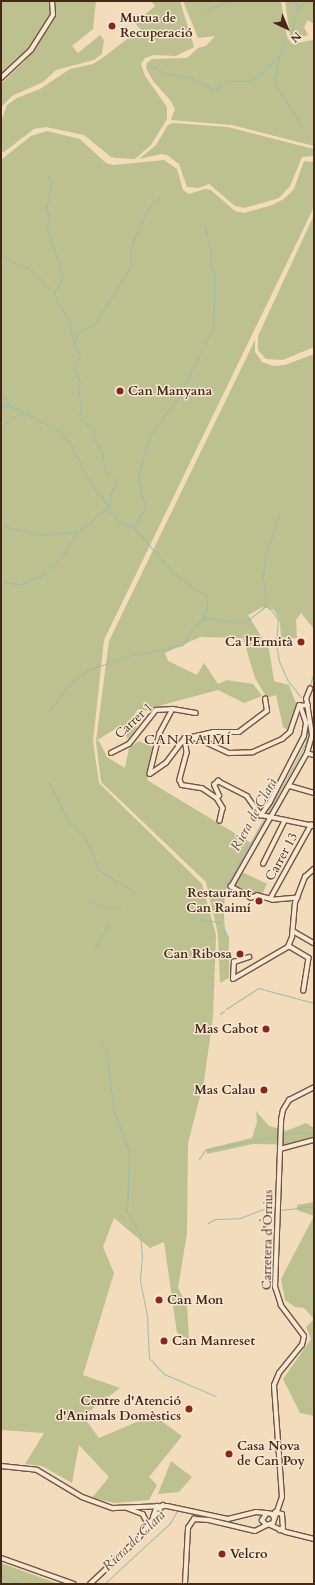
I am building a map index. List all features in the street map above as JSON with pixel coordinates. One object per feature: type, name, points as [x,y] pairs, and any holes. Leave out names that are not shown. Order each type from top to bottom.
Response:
[{"type":"street","points":[[1,78],[31,50],[53,15],[52,1]]},
{"type":"street","points":[[298,898],[270,899],[258,896],[251,898],[230,887],[290,786],[307,753],[312,735],[312,717],[306,699],[310,688]]},
{"type":"street","points":[[220,821],[223,808],[217,798],[202,788],[182,785],[179,776],[187,753],[185,738],[213,732],[239,732],[267,711],[265,698]]},
{"type":"street","points":[[300,706],[308,705]]},
{"type":"street","points":[[192,737],[229,753],[253,752],[282,739],[290,732],[300,706]]},
{"type":"street","points":[[261,815],[270,802],[304,736],[306,723],[300,706]]},
{"type":"street","name":"Carrer 1","points":[[173,709],[160,733],[150,774],[166,763],[185,738]]},
{"type":"street","name":"Carrer 1","points":[[111,753],[129,744],[156,710],[173,709],[196,713]]},
{"type":"street","points":[[307,753],[314,755]]},
{"type":"street","points":[[217,798],[219,796],[214,785],[218,781],[247,796],[261,815],[312,826]]},
{"type":"street","points":[[290,786],[314,793]]},
{"type":"street","points":[[263,864],[285,820]]},
{"type":"street","name":"Carrer 13","points":[[270,899],[312,826]]},
{"type":"street","points":[[249,957],[234,962],[233,979],[280,954],[289,946],[298,898],[308,872],[314,869]]},
{"type":"street","points":[[293,931],[314,943]]},
{"type":"street","points":[[289,946],[309,958],[304,991]]},
{"type":"street","name":"Carretera d'Òrrius","points":[[274,1520],[282,1497],[274,1385],[279,1372],[302,1345],[304,1336],[281,1305],[276,1287],[281,1120],[284,1106],[293,1097],[314,1087]]},
{"type":"street","points":[[280,1149],[314,1140]]},
{"type":"street","points":[[1,1466],[37,1470],[96,1504],[113,1508],[157,1506],[175,1507],[228,1519],[250,1514],[276,1511],[282,1514],[283,1528],[279,1530]]},
{"type":"street","points":[[153,1517],[157,1506]]},
{"type":"street","points":[[90,1584],[138,1539],[153,1517],[163,1506]]},
{"type":"street","points":[[128,1508],[143,1514],[148,1524]]},
{"type":"street","points":[[268,1513],[274,1520],[279,1530]]},
{"type":"street","points":[[258,1530],[268,1513]]},
{"type":"street","points":[[250,1514],[279,1530],[314,1538]]},
{"type":"street","points":[[185,1584],[188,1528],[194,1519],[258,1530],[269,1525],[274,1520]]},
{"type":"street","points":[[1,1558],[74,1584]]},
{"type":"street","points":[[94,1584],[96,1578]]},
{"type":"green space","points":[[1,1],[50,1],[50,15],[28,53],[1,76]]},
{"type":"green space","points":[[53,1],[96,1],[93,29],[72,46],[78,53],[100,35],[104,40],[102,54],[94,60],[56,70],[43,82],[12,96],[1,107],[1,84],[24,62],[50,24],[55,15]]},
{"type":"green space","points":[[151,1],[180,1],[194,47],[176,56],[154,55],[145,58],[141,64],[145,76],[167,107],[167,119],[151,145],[135,159],[111,157],[84,135],[46,127],[34,129],[4,152],[1,152],[1,122],[7,105],[17,98],[40,89],[70,69],[93,64],[101,59],[140,29],[135,23],[155,6]]},
{"type":"green space","points":[[183,1],[281,1],[287,37],[292,44],[313,40],[314,146],[232,125],[171,120],[175,109],[170,100],[153,81],[146,68],[147,63],[152,59],[187,58],[198,48],[206,46],[215,36],[198,38]]},
{"type":"green space","points":[[285,1],[314,1],[314,24],[308,20],[304,27],[308,35],[294,40],[290,36]]},
{"type":"green space","points":[[173,123],[228,127],[314,149],[314,156],[302,157],[290,186],[279,198],[245,208],[235,206],[209,184],[198,188],[187,187],[179,164],[167,155],[161,154],[139,159],[156,145],[168,125]]},
{"type":"green space","points":[[47,131],[80,139],[106,163],[113,165],[164,160],[177,169],[183,190],[189,194],[205,189],[211,190],[235,211],[244,213],[272,205],[284,199],[294,189],[304,161],[314,162],[314,207],[104,640],[93,741],[99,783],[202,884],[216,935],[213,1017],[204,1081],[188,1143],[187,1233],[178,1288],[187,1305],[189,1340],[177,1333],[164,1242],[150,1248],[114,1218],[103,1247],[114,1273],[83,1375],[120,1388],[83,1416],[99,1438],[153,1415],[182,1436],[149,1477],[157,1485],[149,1500],[115,1503],[92,1498],[109,1477],[79,1445],[72,1483],[42,1466],[25,1464],[44,1433],[1,1430],[1,160],[31,136]]},
{"type":"green space","points":[[314,215],[314,347],[283,360],[266,359],[258,350],[258,336]]},
{"type":"green space","points":[[255,340],[255,352],[262,362],[273,366],[285,365],[314,354],[314,629],[301,613],[296,620],[297,638],[281,639],[280,622],[274,610],[263,607],[248,615],[269,649],[274,681],[289,685],[297,706],[289,731],[283,727],[276,695],[267,698],[255,678],[243,638],[200,637],[165,653],[168,661],[197,675],[204,663],[218,684],[227,680],[253,684],[262,696],[244,703],[218,690],[162,705],[149,711],[138,709],[132,718],[137,728],[128,739],[120,726],[96,741],[109,641]]},
{"type":"green space","points":[[96,741],[99,741],[107,757],[125,768],[129,748],[139,741],[153,747],[147,780],[251,843],[225,891],[223,925],[229,937],[229,978],[220,983],[218,934],[206,882],[101,782]]},
{"type":"green space","points":[[242,872],[267,884],[262,894],[247,893],[234,886]]},
{"type":"green space","points":[[256,1111],[269,1126],[286,1131],[306,1123],[314,1128],[314,1143],[307,1145],[253,1144],[207,1154],[206,1149],[252,1138],[257,1122]]},
{"type":"green space","points":[[314,1202],[314,1216],[297,1210],[297,1205]]},
{"type":"green space","points":[[314,1216],[314,1319],[304,1308],[295,1307],[285,1300],[281,1279]]},
{"type":"green space","points":[[314,1319],[314,1416],[300,1413],[283,1379],[311,1339],[306,1327]]},
{"type":"green space","points":[[171,1461],[192,1477],[179,1492],[158,1494]]},
{"type":"green space","points":[[1,1563],[45,1579],[59,1584],[1,1584]]},
{"type":"waterway","points":[[204,11],[231,1]]},
{"type":"waterway","points":[[293,1],[298,6]]},
{"type":"waterway","points":[[291,36],[296,10],[307,1]]},
{"type":"waterway","points":[[148,65],[168,74],[191,78],[215,90],[227,81],[248,81],[257,77],[279,56],[285,42]]},
{"type":"waterway","points":[[279,57],[274,82],[303,128]]},
{"type":"waterway","points":[[1,525],[40,535],[80,531],[109,506],[110,496],[116,481],[105,470],[102,452],[94,438],[93,429],[79,418],[81,406],[78,388],[80,383],[73,364],[80,357],[71,334],[70,322],[55,297],[55,291],[61,281],[62,273],[47,229],[49,216],[46,208],[51,184],[48,176]]},
{"type":"waterway","points":[[75,342],[78,332],[94,325],[131,266],[130,253],[134,239],[147,210],[159,198]]},
{"type":"waterway","points":[[204,225],[212,253],[210,257],[214,276],[214,294],[213,329],[204,343]]},
{"type":"waterway","points":[[1,257],[31,270],[55,294]]},
{"type":"waterway","points":[[201,620],[207,609],[207,595],[194,589],[172,571],[133,527],[145,509],[138,477],[150,435],[178,398],[202,349]]},
{"type":"waterway","points":[[1,393],[11,406],[58,430],[70,443],[90,483],[109,506],[111,513],[120,523],[133,527]]},
{"type":"waterway","points":[[1,406],[10,406]]},
{"type":"waterway","points":[[1,426],[20,413]]},
{"type":"waterway","points":[[263,609],[266,602],[263,576],[265,557],[279,514]]},
{"type":"waterway","points":[[1,582],[20,584],[43,575],[63,556],[77,533]]},
{"type":"waterway","points":[[49,711],[72,682],[87,670],[129,656],[183,645],[193,628],[204,618],[244,623],[266,606],[272,611],[278,620],[276,644],[279,661],[288,681],[301,697]]},
{"type":"waterway","name":"Riera de Clarà","points":[[309,688],[314,672]]},
{"type":"waterway","name":"Riera de Clarà","points":[[305,707],[307,722]]},
{"type":"waterway","name":"Riera de Clarà","points":[[224,935],[222,902],[225,888],[299,756],[306,742],[307,725]]},
{"type":"waterway","points":[[49,782],[68,821],[85,838],[100,871],[133,892],[134,896]]},
{"type":"waterway","points":[[89,901],[105,907],[121,907]]},
{"type":"waterway","points":[[200,919],[223,923]]},
{"type":"waterway","points":[[95,948],[110,923]]},
{"type":"waterway","points":[[226,1009],[258,988],[314,1003]]},
{"type":"waterway","points":[[220,1014],[224,1011]]},
{"type":"waterway","points":[[100,1041],[106,1051],[114,1112],[129,1151],[127,1212],[140,1234],[142,1256],[140,1280],[147,1317],[149,1358],[164,1374],[215,1396]]},
{"type":"waterway","points":[[283,1134],[294,1132],[314,1134]]},
{"type":"waterway","points":[[199,1159],[205,1150],[277,1136]]},
{"type":"waterway","points":[[281,1210],[314,1206]]},
{"type":"waterway","points":[[208,1223],[215,1219],[240,1218],[264,1209],[274,1211]]},
{"type":"waterway","name":"Riera de Clarà","points":[[104,1584],[170,1523],[177,1511]]},
{"type":"waterway","points":[[1,1576],[22,1584]]},
{"type":"place","name":"Mutua de Recuperació","points":[[112,26]]},
{"type":"place","name":"Can Manyana","points":[[120,391]]},
{"type":"place","name":"Ca l'Ermità","points":[[301,642]]},
{"type":"place","name":"Restaurant Can Raimí","points":[[259,901]]},
{"type":"place","name":"Can Ribosa","points":[[240,954]]},
{"type":"place","name":"Mas Cabot","points":[[266,1029]]},
{"type":"place","name":"Mas Calau","points":[[264,1090]]},
{"type":"place","name":"Can Mon","points":[[159,1300]]},
{"type":"place","name":"Can Manreset","points":[[164,1341]]},
{"type":"place","name":"Centre d'Atenció d'Animals Domèstics","points":[[189,1409]]},
{"type":"place","name":"Casa Nova de Can Poy","points":[[229,1454]]},
{"type":"place","name":"Velcro","points":[[222,1554]]},
{"type":"district","name":"CAN RAIMÍ","points":[[188,740]]}]
